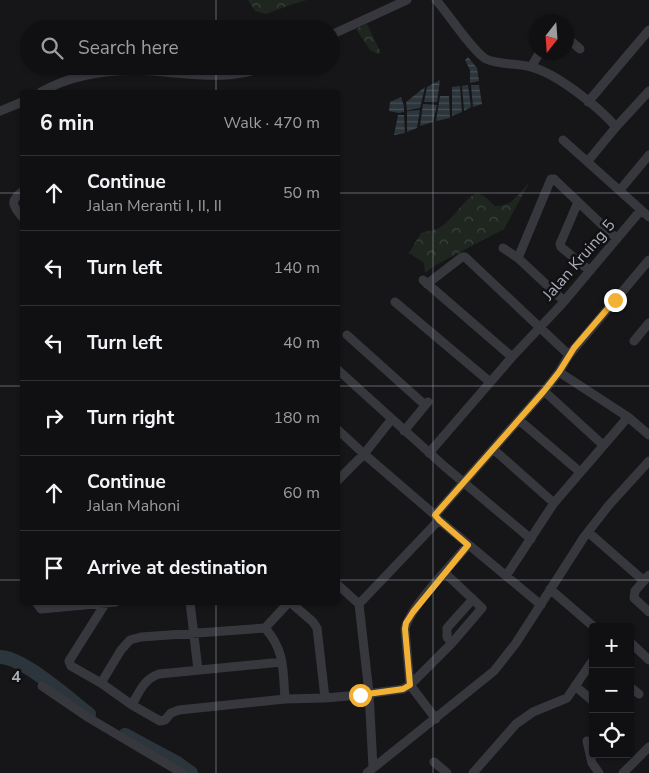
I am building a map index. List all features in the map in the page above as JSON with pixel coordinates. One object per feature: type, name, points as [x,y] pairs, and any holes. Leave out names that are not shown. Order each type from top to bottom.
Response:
[{"type":"street","points":[[340,31],[406,0]]},
{"type":"street","points":[[436,0],[480,55],[486,59],[531,67],[556,78],[588,102],[616,127]]},
{"type":"street","points":[[588,102],[649,30]]},
{"type":"street","points":[[574,44],[580,49]]},
{"type":"street","points":[[531,67],[535,60]]},
{"type":"street","points":[[45,90],[54,85],[91,75]]},
{"type":"street","points":[[201,75],[222,75]]},
{"type":"street","points":[[588,161],[649,91]]},
{"type":"street","points":[[0,111],[20,105]]},
{"type":"street","points":[[564,140],[649,217]]},
{"type":"street","points":[[620,190],[648,159]]},
{"type":"street","points":[[518,258],[551,179],[617,238]]},
{"type":"street","points":[[20,194],[14,201],[14,207],[20,214]]},
{"type":"street","points":[[578,202],[560,244],[561,247],[590,271]]},
{"type":"street","name":"Jalan Kruing 5","points":[[429,453],[512,357],[564,301],[641,210]]},
{"type":"street","points":[[503,248],[518,258],[564,301]]},
{"type":"street","points":[[512,357],[425,282],[462,257],[465,258],[569,355]]},
{"type":"street","points":[[359,604],[437,518],[463,482],[544,391],[569,355],[649,260]]},
{"type":"street","points":[[395,302],[490,382]]},
{"type":"street","points":[[634,341],[649,323]]},
{"type":"street","points":[[347,335],[427,403],[404,431]]},
{"type":"street","points":[[340,372],[391,420],[531,539]]},
{"type":"street","points":[[559,372],[628,417],[649,435]]},
{"type":"street","points":[[544,391],[603,445]]},
{"type":"street","points":[[506,576],[554,503],[628,417]]},
{"type":"street","points":[[340,478],[364,454],[391,420]]},
{"type":"street","points":[[519,420],[580,472]]},
{"type":"street","points":[[340,432],[468,545],[541,605]]},
{"type":"street","points":[[493,449],[554,503]]},
{"type":"street","points":[[370,770],[494,671],[516,643],[588,532],[609,505],[649,461]]},
{"type":"street","points":[[588,532],[646,578],[635,591],[634,598],[649,612]]},
{"type":"street","points":[[436,719],[410,685],[406,623],[468,545]]},
{"type":"street","points":[[104,605],[71,657],[69,661],[71,666],[160,721],[165,720],[171,713],[179,710],[285,699],[324,698],[403,689],[410,685],[482,611],[481,606],[474,598],[445,573]]},
{"type":"street","points":[[340,588],[359,604],[369,693],[370,770]]},
{"type":"street","points":[[550,589],[589,623]]},
{"type":"street","points":[[452,643],[447,637],[447,628],[474,598]]},
{"type":"street","points":[[39,606],[72,605]]},
{"type":"street","points":[[190,605],[198,670]]},
{"type":"street","points":[[101,683],[121,650],[130,640],[141,637],[194,632],[265,628],[287,605]]},
{"type":"street","points":[[293,605],[313,622],[316,628],[324,698]]},
{"type":"street","points":[[265,628],[279,648],[285,699]]},
{"type":"street","points":[[634,646],[649,660]]},
{"type":"street","points":[[132,705],[145,682],[150,677],[159,674],[282,662]]},
{"type":"street","points":[[473,773],[516,724],[533,712],[567,698],[589,666]]},
{"type":"street","points":[[42,686],[89,718],[182,773]]},
{"type":"street","points":[[575,686],[589,698]]},
{"type":"street","points":[[634,690],[639,694]]},
{"type":"street","points":[[587,741],[592,763],[599,773]]},
{"type":"street","points":[[623,773],[649,747]]},
{"type":"street","points":[[434,762],[447,773]]},
{"type":"green space","points":[[248,0],[307,0],[266,14],[255,11]]},
{"type":"green space","points":[[367,24],[381,53],[378,54],[370,50],[356,29]]},
{"type":"green space","points":[[529,183],[504,229],[434,266],[425,273],[424,263],[409,253],[421,233],[435,230],[442,226],[476,193],[484,196],[495,206],[501,206],[515,199]]},
{"type":"shaded area","points":[[468,57],[477,68],[479,81],[470,83],[470,70],[465,60]]},
{"type":"shaded area","points":[[440,80],[437,102],[424,102],[427,87]]},
{"type":"shaded area","points":[[468,85],[471,107],[464,111],[462,86]]},
{"type":"shaded area","points":[[471,85],[479,85],[482,104],[473,107]]},
{"type":"shaded area","points":[[460,86],[462,112],[452,116],[452,87]]},
{"type":"shaded area","points":[[425,87],[420,108],[407,110],[406,102]]},
{"type":"shaded area","points":[[440,96],[449,96],[450,118],[436,121]]},
{"type":"shaded area","points":[[401,97],[404,112],[389,111],[390,102]]},
{"type":"shaded area","points":[[423,104],[437,105],[433,122],[420,126]]},
{"type":"shaded area","points":[[420,110],[417,128],[407,132],[407,111]]},
{"type":"shaded area","points":[[398,115],[404,115],[405,133],[394,135]]},
{"type":"waterway","points":[[0,657],[10,659],[33,671],[89,714]]},
{"type":"waterway","points":[[125,735],[177,763],[191,773]]},
{"type":"route","points":[[360,695],[403,689],[410,685],[406,623],[468,545],[435,515],[544,391],[574,348],[615,300]]}]
